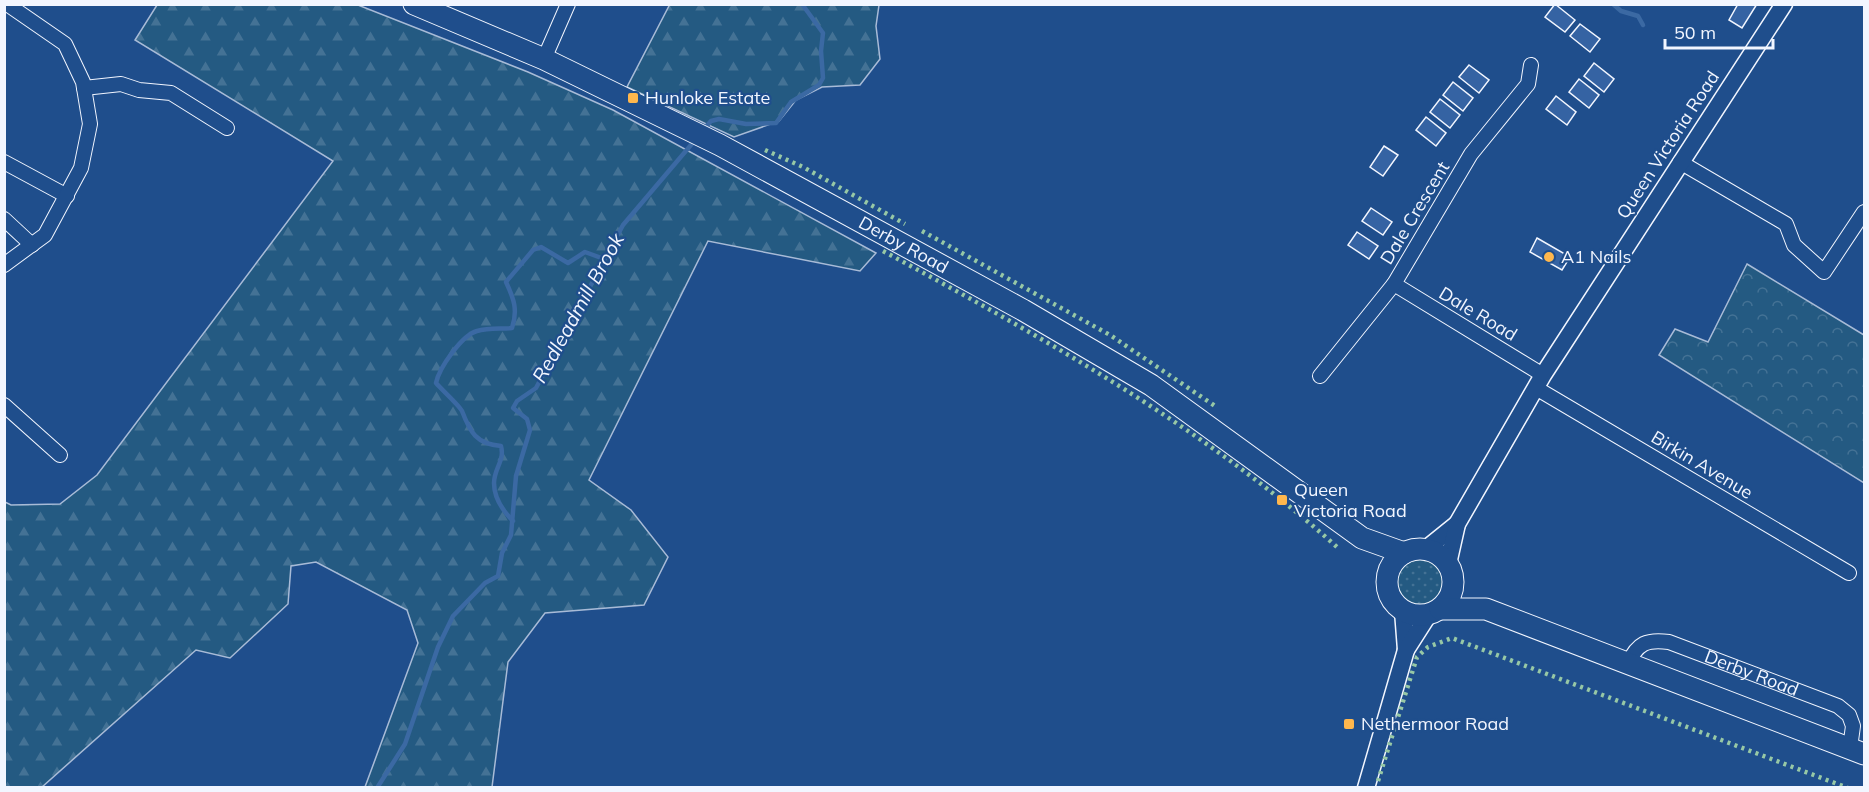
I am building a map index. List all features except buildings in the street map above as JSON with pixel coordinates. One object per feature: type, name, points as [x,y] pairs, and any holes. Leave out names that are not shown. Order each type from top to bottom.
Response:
[{"type":"highway","name":"Derby Road","points":[[414,4],[544,59],[720,145],[1023,310],[1151,385],[1362,538],[1404,553]]},
{"type":"highway","name":"Derby Road","points":[[1362,538],[1387,579]]},
{"type":"highway","points":[[1426,549],[1442,557],[1450,571],[1486,609],[1411,614],[1403,611],[1393,603],[1388,591],[1389,568],[1404,553],[1426,549]]},
{"type":"highway","points":[[1434,611],[1450,595],[1450,571]]},
{"type":"highway","name":"Derby Road","points":[[1486,609],[1857,751]]},
{"type":"street","points":[[4,265],[45,235],[81,168],[90,124],[84,88],[65,44],[7,4]]},
{"type":"street","points":[[544,59],[568,4]]},
{"type":"street","name":"Queen Victoria Road","points":[[1426,549],[1457,524],[1540,382],[1784,4]]},
{"type":"street","name":"Dale Crescent","points":[[1320,376],[1394,284],[1471,154],[1528,84],[1531,65]]},
{"type":"street","points":[[84,88],[121,84],[139,90],[171,93],[227,128]]},
{"type":"street","points":[[4,162],[67,196]]},
{"type":"street","points":[[1680,162],[1786,224],[1794,245],[1824,272],[1864,212]]},
{"type":"street","points":[[4,219],[32,245]]},
{"type":"street","name":"Dale Road","points":[[1394,284],[1540,382]]},
{"type":"street","name":"Birkin Avenue","points":[[1540,382],[1849,573]]},
{"type":"street","points":[[4,405],[60,455]]},
{"type":"street","name":"Queen Victoria Road","points":[[1450,571],[1457,524]]},
{"type":"street","points":[[1403,611],[1406,650]]},
{"type":"street","points":[[1366,788],[1406,650],[1434,611]]},
{"type":"street","name":"Derby Road","points":[[1628,664],[1640,644],[1653,639],[1669,642],[1814,695],[1838,706],[1849,715],[1857,751]]},
{"type":"green space","points":[[670,4],[879,5],[876,26],[880,59],[860,85],[822,87],[796,100],[779,121],[734,137],[627,87]]},
{"type":"green space","points":[[157,5],[358,5],[528,72],[613,110],[876,253],[860,271],[708,241],[589,480],[631,510],[668,557],[644,605],[545,613],[508,662],[492,787],[365,787],[418,643],[407,610],[316,562],[291,566],[288,604],[230,658],[196,650],[42,787],[5,787],[5,502],[11,505],[60,504],[97,475],[333,161],[135,40]]},
{"type":"green space","points":[[1747,264],[1864,335],[1864,483],[1659,355],[1675,329],[1708,342]]},
{"type":"green space","points":[[1414,558],[1424,558],[1436,565],[1443,577],[1443,587],[1436,599],[1424,606],[1414,606],[1399,595],[1395,587],[1395,577],[1406,562]]},
{"type":"waterway","name":"Redleadmill Brook","points":[[703,130],[711,121],[719,119],[746,124],[776,123],[791,102],[819,85],[823,78],[821,51],[823,33],[802,4]]},
{"type":"waterway","points":[[1613,4],[1621,11],[1638,16],[1643,25]]},
{"type":"waterway","name":"Redleadmill Brook","points":[[377,788],[405,744],[438,647],[453,616],[485,583],[498,576],[502,553],[511,535],[516,476],[530,430],[527,419],[513,408],[517,401],[536,388],[623,225],[696,139]]},
{"type":"waterway","points":[[513,521],[500,503],[494,488],[494,478],[502,456],[501,446],[485,443],[475,436],[460,408],[436,383],[438,377],[452,353],[471,334],[486,329],[512,328],[515,316],[514,305],[506,282],[533,250],[541,247],[568,263],[585,252],[604,259]]},
{"type":"hedge","points":[[765,150],[803,167],[905,224]]},
{"type":"hedge","points":[[922,231],[1110,335],[1215,406]]},
{"type":"hedge","points":[[883,251],[1061,351],[1176,423],[1285,503],[1337,547]]},
{"type":"hedge","points":[[1378,781],[1417,657],[1428,647],[1452,638],[1848,788]]},
{"type":"place","name":"Hunloke Estate","points":[[633,98]]},
{"type":"place","name":"A1 Nails","points":[[1549,257]]},
{"type":"place","name":"Queen Victoria Road","points":[[1282,500]]},
{"type":"place","name":"Nethermoor Road","points":[[1349,724]]}]
